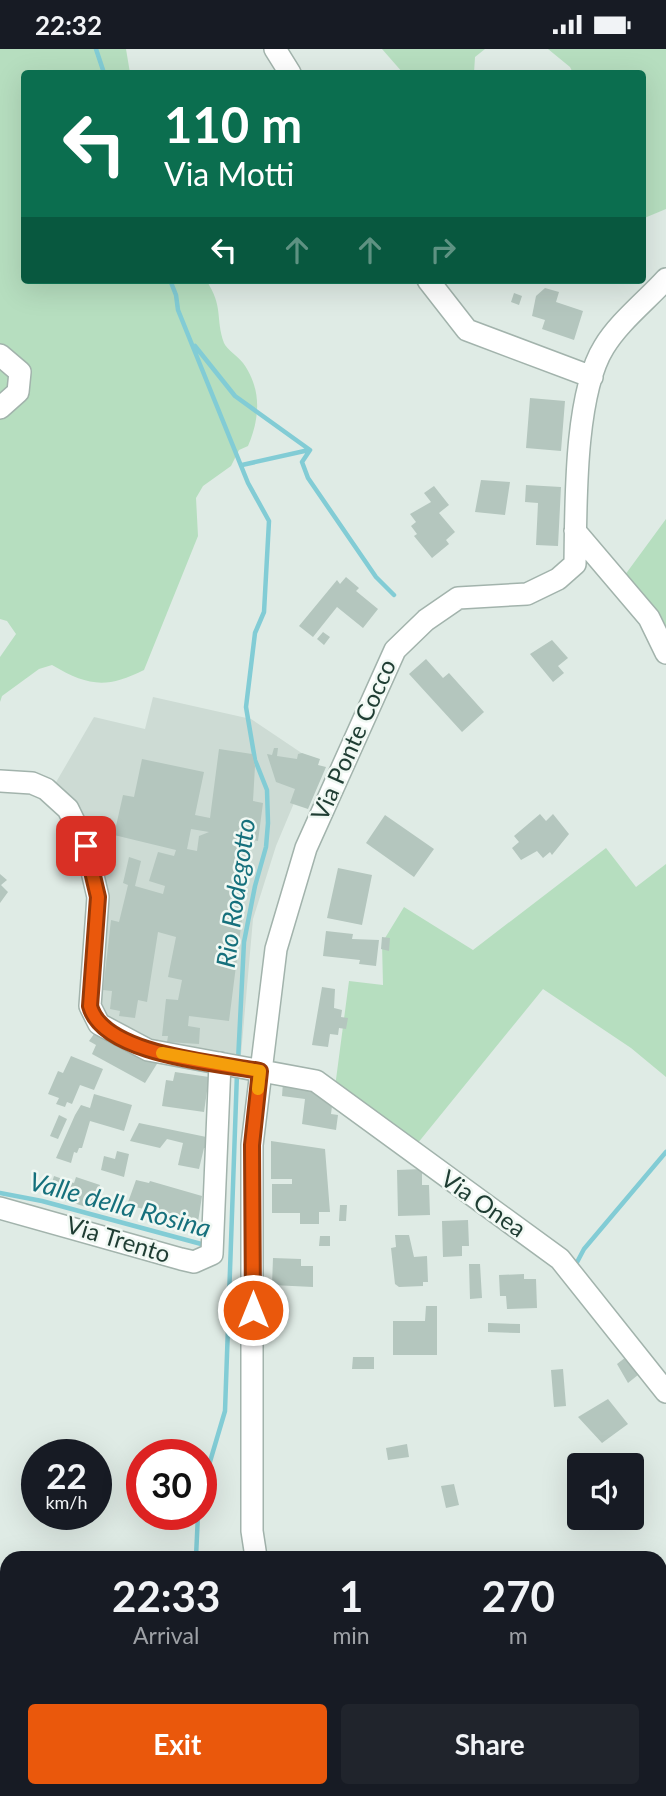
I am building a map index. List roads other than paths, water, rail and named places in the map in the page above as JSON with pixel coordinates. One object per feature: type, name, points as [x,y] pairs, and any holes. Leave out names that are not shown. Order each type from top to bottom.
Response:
[{"type":"street","points":[[275,49],[288,70]]},
{"type":"street","name":"Via Ponte Cocco","points":[[239,1067],[306,848],[395,650],[426,620],[458,598],[527,594],[558,579],[575,564],[575,531],[586,399],[592,377],[604,347],[666,279]]},
{"type":"street","points":[[431,284],[467,330],[592,377]]},
{"type":"street","points":[[0,355],[20,372],[18,392],[0,408]]},
{"type":"street","points":[[575,531],[649,618],[666,653]]},
{"type":"street","name":"Via Onea","points":[[0,781],[32,783],[46,789],[68,809],[86,846],[98,897],[90,1006],[99,1024],[148,1050],[316,1081],[561,1258],[666,1392]]},
{"type":"street","points":[[239,1067],[252,1145],[252,1531],[255,1551]]},
{"type":"street","name":"Via Trento","points":[[0,1208],[194,1262],[212,1247],[239,1067]]},
{"type":"waterway","name":"Rio Rodegotto","points":[[96,49],[103,70]]},
{"type":"waterway","name":"Rio Rodegotto","points":[[172,284],[178,310],[248,483],[269,521],[264,612],[255,633],[246,707],[255,760],[267,790],[268,823],[266,847],[244,942],[238,1061]]},
{"type":"waterway","points":[[195,346],[235,396],[310,450]]},
{"type":"waterway","points":[[242,465],[309,450]]},
{"type":"waterway","points":[[310,450],[302,462],[308,478],[376,577],[394,595]]},
{"type":"waterway","name":"Rio Rodegotto","points":[[217,1439],[225,1411],[237,1073]]},
{"type":"waterway","points":[[575,1266],[584,1249],[666,1152]]},
{"type":"waterway","name":"Valle della Rosina","points":[[0,1193],[42,1201],[205,1245]]},
{"type":"waterway","name":"Rio Rodegotto","points":[[196,1551],[197,1530]]}]
